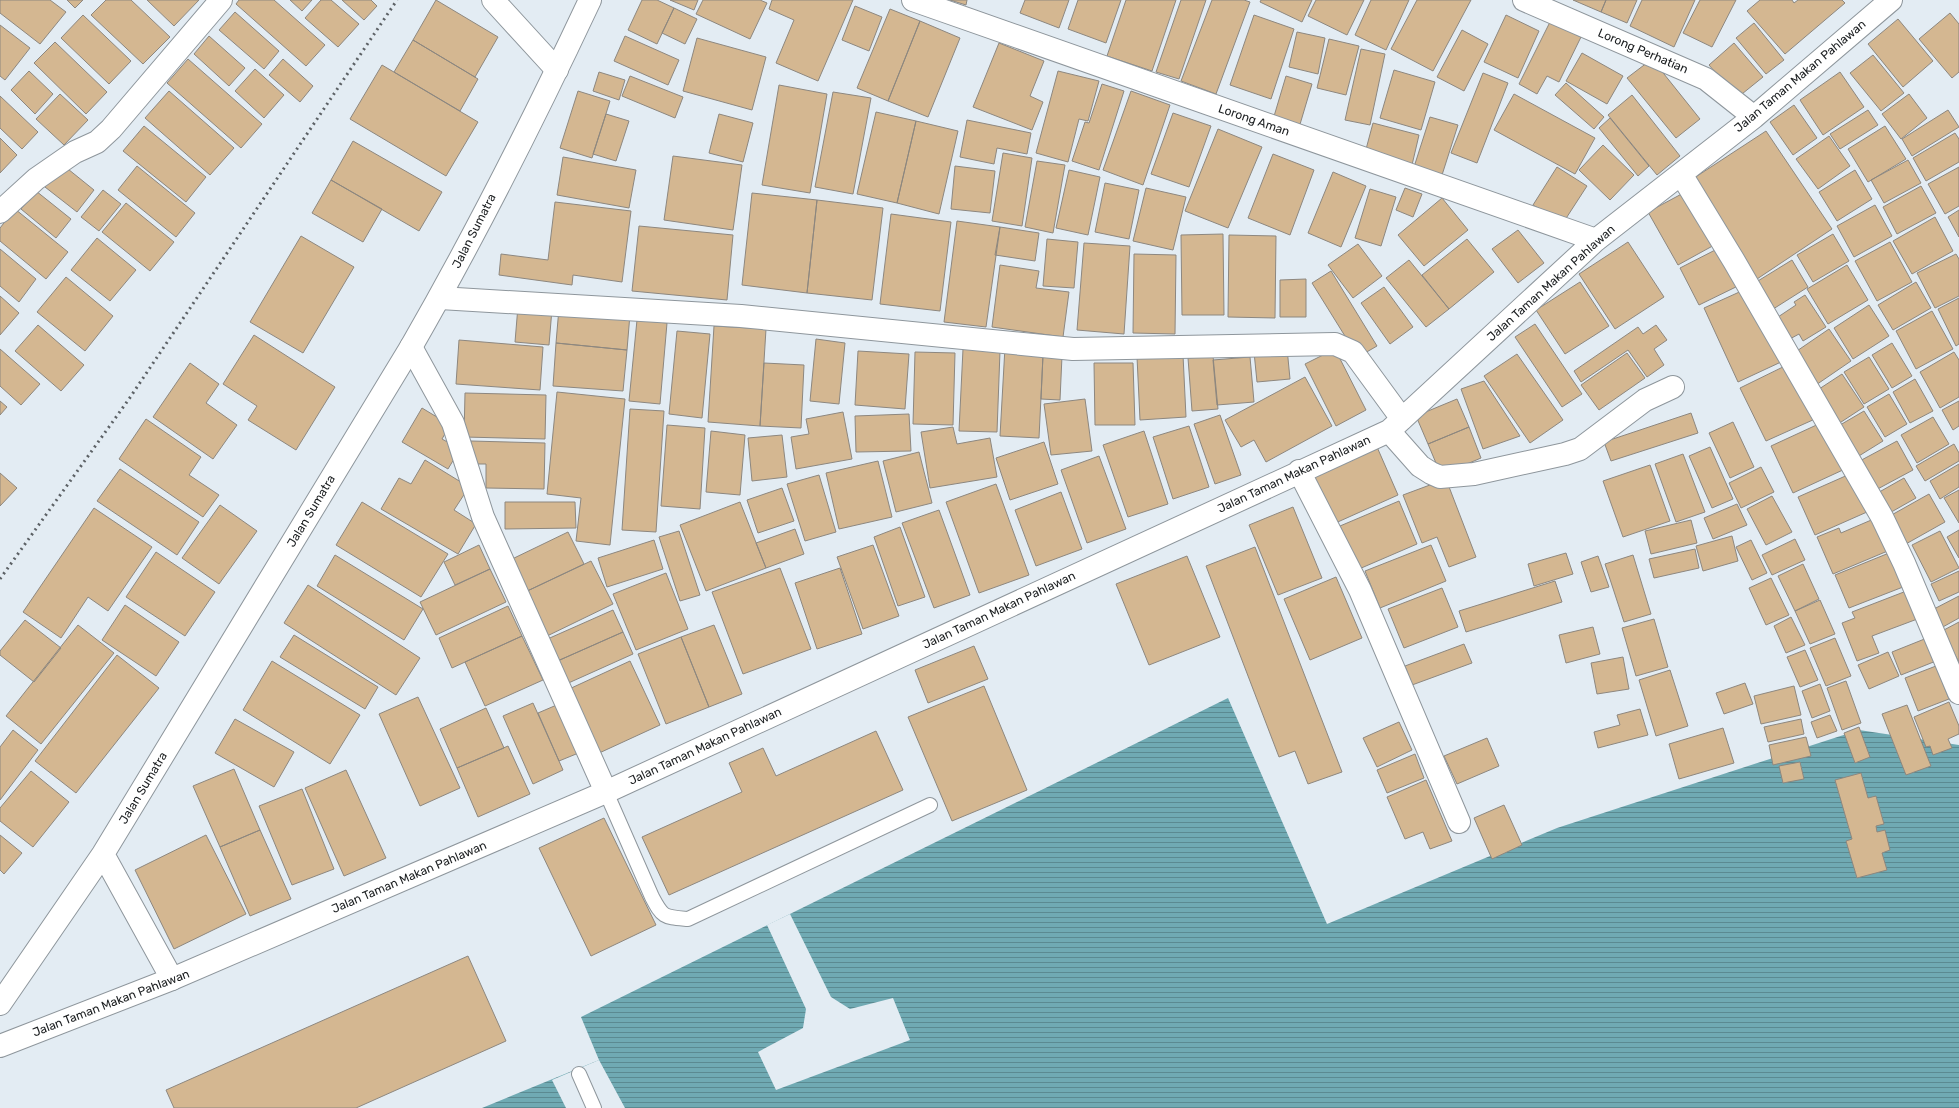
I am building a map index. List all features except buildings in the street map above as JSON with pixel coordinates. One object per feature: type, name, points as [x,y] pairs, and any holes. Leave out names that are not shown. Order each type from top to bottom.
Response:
[{"type":"main road","points":[[0,212],[36,179],[76,152],[97,142],[111,129],[221,0]]},
{"type":"main road","points":[[493,0],[557,70]]},
{"type":"main road","name":"Jalan Sumatra","points":[[0,1004],[103,854],[440,298],[557,70],[590,0]]},
{"type":"main road","name":"Lorong Aman","points":[[913,0],[1596,240]]},
{"type":"main road","name":"Lorong Perhatian","points":[[1524,0],[1706,79],[1754,117]]},
{"type":"main road","name":"Jalan Taman Makan Pahlawan","points":[[0,1046],[172,980],[606,792],[1299,471],[1395,425],[1596,240],[1754,117],[1891,0]]},
{"type":"main road","points":[[1681,174],[1734,260],[1882,518],[1904,563],[1959,693]]},
{"type":"main road","points":[[440,298],[741,316],[1073,349],[1335,344],[1353,352],[1420,466],[1440,477],[1474,474],[1565,454],[1580,449],[1644,400],[1673,387]]},
{"type":"main road","points":[[411,347],[454,424],[483,517],[606,792]]},
{"type":"main road","points":[[1299,471],[1360,590],[1459,822]]},
{"type":"main road","points":[[103,854],[172,980]]},
{"type":"lane","points":[[606,792],[652,897],[661,914],[671,918],[688,919],[930,806]]},
{"type":"lane","points":[[579,1074],[594,1108]]},
{"type":"water","points":[[1228,698],[1327,924],[1557,828],[1859,730],[1959,745],[1959,1108],[482,1108],[599,1060],[581,1017]]},
{"type":"pier","points":[[790,914],[831,997],[850,1009],[893,998],[910,1040],[776,1090],[758,1052],[803,1028],[806,1009],[767,925]]},
{"type":"pier","points":[[599,1060],[625,1108],[566,1108],[552,1080]]},
{"type":"railway","points":[[0,579],[129,399],[397,0]]}]
